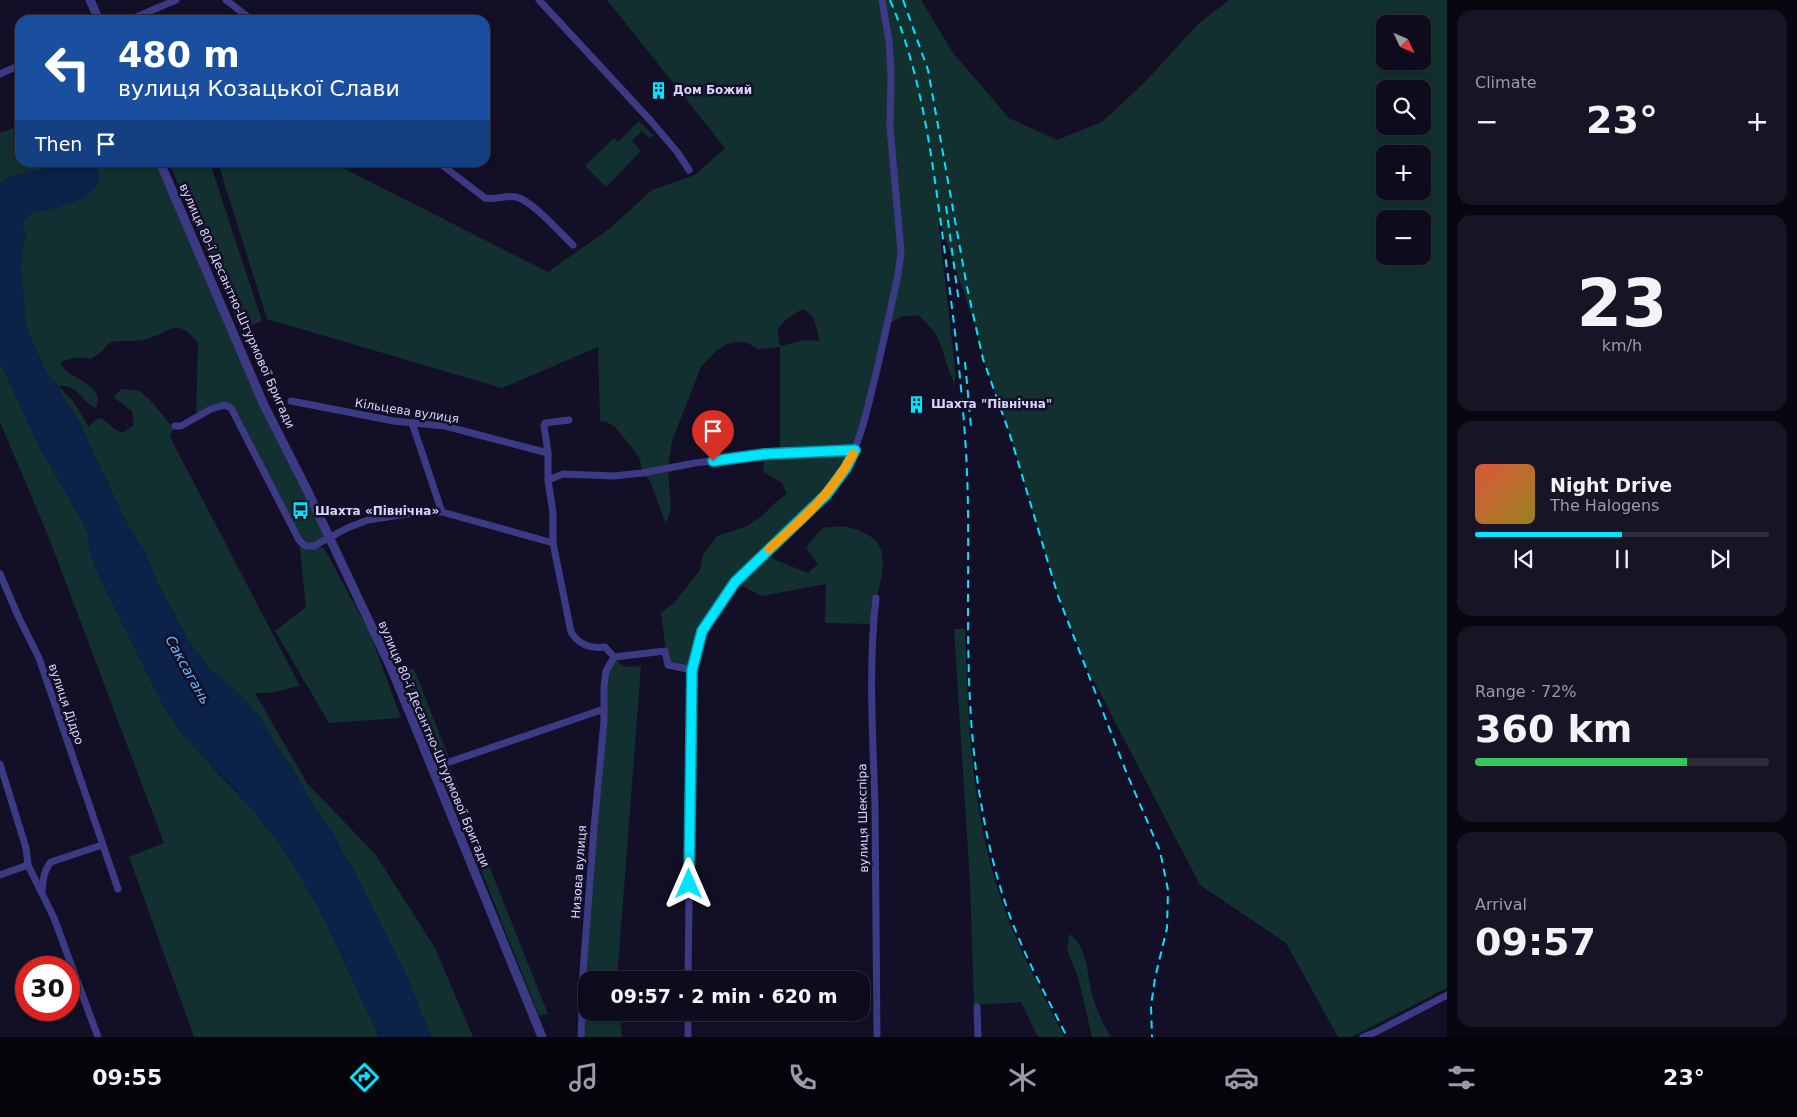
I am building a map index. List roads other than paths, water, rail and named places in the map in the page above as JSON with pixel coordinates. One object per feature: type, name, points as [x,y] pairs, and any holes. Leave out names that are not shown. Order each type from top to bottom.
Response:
[{"type":"street","points":[[90,0],[97,15]]},
{"type":"street","points":[[142,15],[176,0]]},
{"type":"street","points":[[226,0],[246,15]]},
{"type":"street","points":[[539,0],[650,120],[678,153],[689,170]]},
{"type":"street","points":[[688,971],[692,670],[702,631],[735,582],[818,504],[833,486],[855,450],[881,352],[898,275],[901,252],[890,127],[890,41],[882,0]]},
{"type":"street","points":[[0,74],[15,67]]},
{"type":"street","name":"вулиця 80-ї Десантно-Штурмової Бригади","points":[[162,167],[263,402],[392,670],[542,1037]]},
{"type":"street","points":[[445,167],[485,198],[516,197],[529,203],[573,245]]},
{"type":"street","name":"Кільцева вулиця","points":[[291,402],[412,423],[444,426],[548,453]]},
{"type":"street","points":[[175,426],[180,426],[217,406],[225,405],[231,408],[304,546],[314,546],[347,528],[368,520],[420,512],[442,512],[553,543]]},
{"type":"street","points":[[569,420],[549,421],[545,423],[544,432],[548,453],[548,480],[553,513],[553,543],[571,632],[582,644],[589,647],[605,647],[614,657],[665,651],[668,665],[692,670]]},
{"type":"street","points":[[412,423],[442,512]]},
{"type":"street","points":[[548,480],[563,474],[614,476],[642,473],[696,463],[765,454],[855,450]]},
{"type":"street","name":"вулиця Дідро","points":[[0,574],[39,658],[118,889]]},
{"type":"street","name":"вулиця Шекспіра","points":[[876,598],[873,624],[872,689],[876,845],[877,1037]]},
{"type":"street","name":"Низова вулиця","points":[[582,1037],[583,972],[606,671],[614,657]]},
{"type":"street","points":[[432,768],[604,709]]},
{"type":"street","points":[[0,764],[26,848],[28,865],[54,918],[98,1037]]},
{"type":"street","points":[[42,891],[46,871],[51,862],[102,845]]},
{"type":"street","points":[[0,875],[28,865]]},
{"type":"street","points":[[1363,1037],[1447,995]]},
{"type":"street","points":[[977,1007],[978,1037]]},
{"type":"street","points":[[688,1021],[688,1037]]},
{"type":"water","name":"Саксагань","points":[[97,167],[99,180],[94,189],[87,195],[69,204],[31,213],[22,225],[26,236],[22,250],[21,268],[26,327],[45,370],[58,386],[68,406],[78,420],[127,524],[144,550],[158,584],[188,640],[207,666],[241,695],[260,717],[314,807],[333,833],[405,972],[431,1037],[379,1037],[325,920],[285,851],[236,790],[181,734],[157,694],[98,573],[90,553],[88,534],[39,446],[0,362],[0,183],[10,176],[50,168]]},
{"type":"railway","points":[[890,0],[901,29],[918,87],[935,178],[956,340],[967,476],[969,690],[980,797],[991,852],[1006,906],[1031,965],[1067,1037]]},
{"type":"railway","points":[[903,0],[928,70],[967,287],[983,359],[1010,435],[1058,596],[1127,774],[1160,851],[1168,890],[1167,928],[1155,978],[1151,1006],[1152,1037]]},
{"type":"railway","points":[[946,206],[959,303]]},
{"type":"railway","points":[[965,362],[971,427]]},
{"type":"place","name":"Дом Божий","points":[[659,90]]},
{"type":"place","name":"Шахта \"Північна\"","points":[[917,404]]},
{"type":"place","name":"Шахта «Північна»","points":[[301,511]]}]
